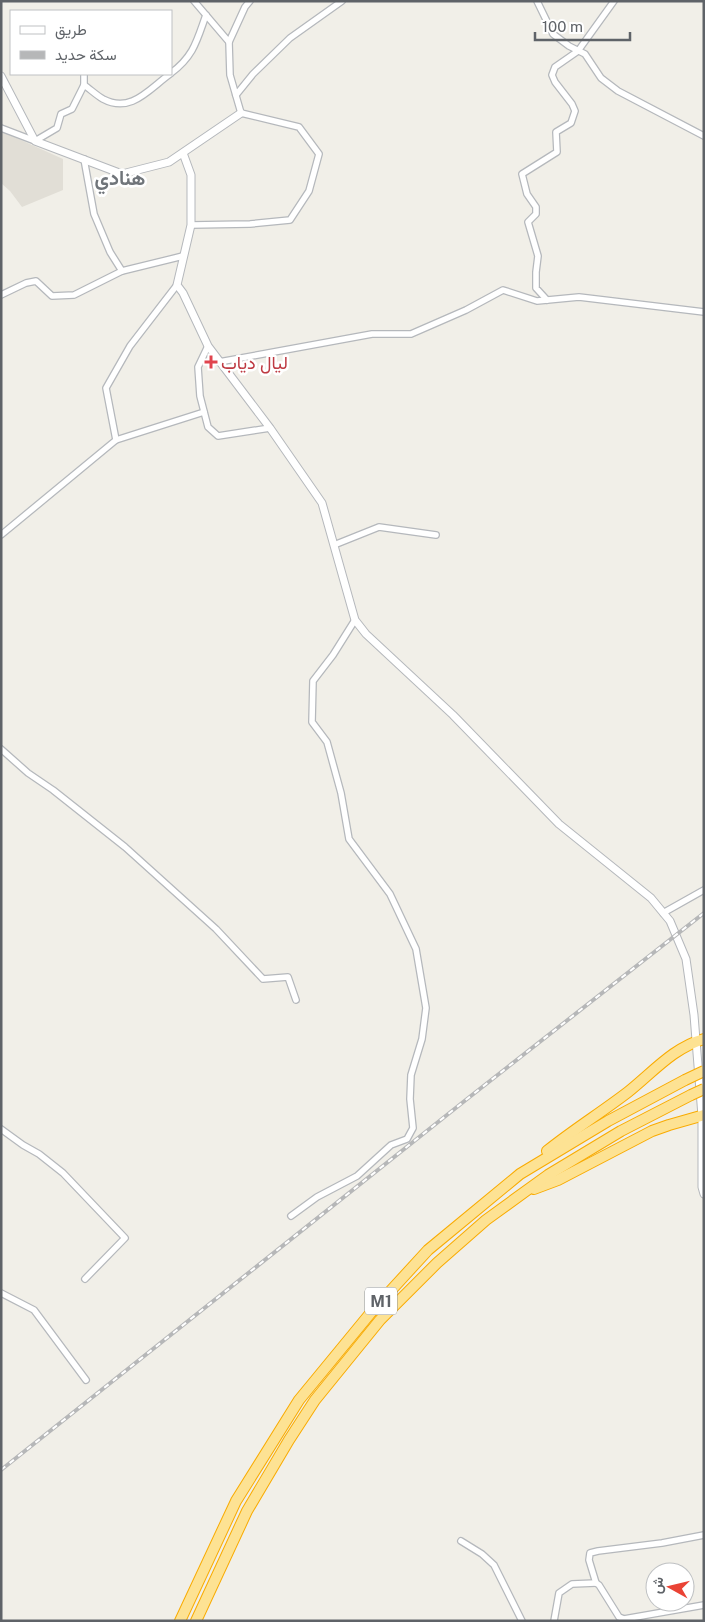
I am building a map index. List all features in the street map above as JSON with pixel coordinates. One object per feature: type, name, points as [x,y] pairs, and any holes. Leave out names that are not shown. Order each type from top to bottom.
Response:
[{"type":"highway","points":[[520,1174],[556,1144],[628,1092],[665,1061],[700,1040]]},
{"type":"highway","name":"M1","points":[[180,1621],[236,1501],[299,1400],[372,1310],[428,1250],[520,1174],[608,1121],[704,1071]]},
{"type":"highway","name":"M1","points":[[196,1621],[247,1511],[289,1440],[315,1400],[380,1320],[431,1269],[486,1220],[548,1175],[621,1131],[704,1089]]},
{"type":"highway","points":[[528,1190],[551,1183],[661,1127],[703,1118]]},
{"type":"street","points":[[194,1],[229,42]]},
{"type":"street","points":[[240,113],[230,75],[229,42],[245,7],[250,1]]},
{"type":"street","points":[[236,94],[253,74],[290,38],[342,1]]},
{"type":"street","points":[[537,1],[553,34],[584,54],[601,78],[618,92],[704,136]]},
{"type":"street","points":[[547,300],[536,288],[538,256],[528,222],[536,214],[536,206],[527,194],[522,174],[556,152],[556,132],[571,123],[575,111],[572,104],[555,82],[552,75],[555,67],[578,51],[614,1]]},
{"type":"street","points":[[172,72],[192,54],[206,15]]},
{"type":"street","points":[[35,141],[57,128],[61,114],[72,109],[84,85],[84,75]]},
{"type":"street","points":[[84,85],[103,99],[122,104],[141,98],[155,84],[168,75]]},
{"type":"street","points":[[1,76],[35,141]]},
{"type":"street","points":[[1,128],[122,174],[169,162],[240,113],[299,127],[319,154],[309,190],[290,220],[250,224],[191,225]]},
{"type":"street","points":[[116,440],[106,388],[130,346],[178,284],[191,225],[192,175],[183,153]]},
{"type":"street","points":[[84,159],[94,214],[110,252],[122,271]]},
{"type":"street","points":[[1,295],[26,282],[36,281],[52,296],[74,295],[122,271],[184,256]]},
{"type":"street","points":[[178,284],[208,346],[270,428],[322,503],[355,620],[366,634],[453,715],[559,824],[650,898],[670,921],[686,959],[694,1015],[700,1040],[703,1118],[702,1187],[704,1194]]},
{"type":"street","points":[[220,362],[372,334],[411,334],[466,310],[503,290],[537,302],[580,297],[704,312]]},
{"type":"street","points":[[208,346],[198,367],[200,396],[208,427],[218,436],[270,428]]},
{"type":"street","points":[[1,535],[116,440],[204,412]]},
{"type":"street","points":[[334,545],[379,526],[436,535]]},
{"type":"street","points":[[291,1216],[316,1197],[357,1176],[391,1145],[407,1139],[413,1128],[410,1098],[411,1075],[422,1039],[426,1008],[416,949],[390,894],[349,839],[341,793],[328,742],[312,722],[313,680],[333,655],[355,620]]},
{"type":"street","points":[[1,749],[28,773],[125,846],[216,929],[264,979],[288,976],[296,1000]]},
{"type":"street","points":[[663,913],[704,890]]},
{"type":"street","points":[[1,1129],[63,1172],[125,1238],[85,1279]]},
{"type":"street","points":[[1,1293],[34,1310],[86,1380]]},
{"type":"street","points":[[704,1535],[590,1553],[596,1582],[619,1617],[624,1619],[704,1605]]},
{"type":"street","points":[[461,1541],[482,1554],[494,1565],[522,1621]]},
{"type":"street","points":[[554,1621],[559,1593],[572,1584],[596,1582]]},
{"type":"shaded area","points":[[1,131],[63,159],[63,190],[22,207],[10,191],[1,183]]},
{"type":"railway","points":[[1,1470],[704,913]]},
{"type":"place","name":"ليال دياب","points":[[211,362]]},
{"type":"district","name":"هنادي","points":[[120,178]]}]
